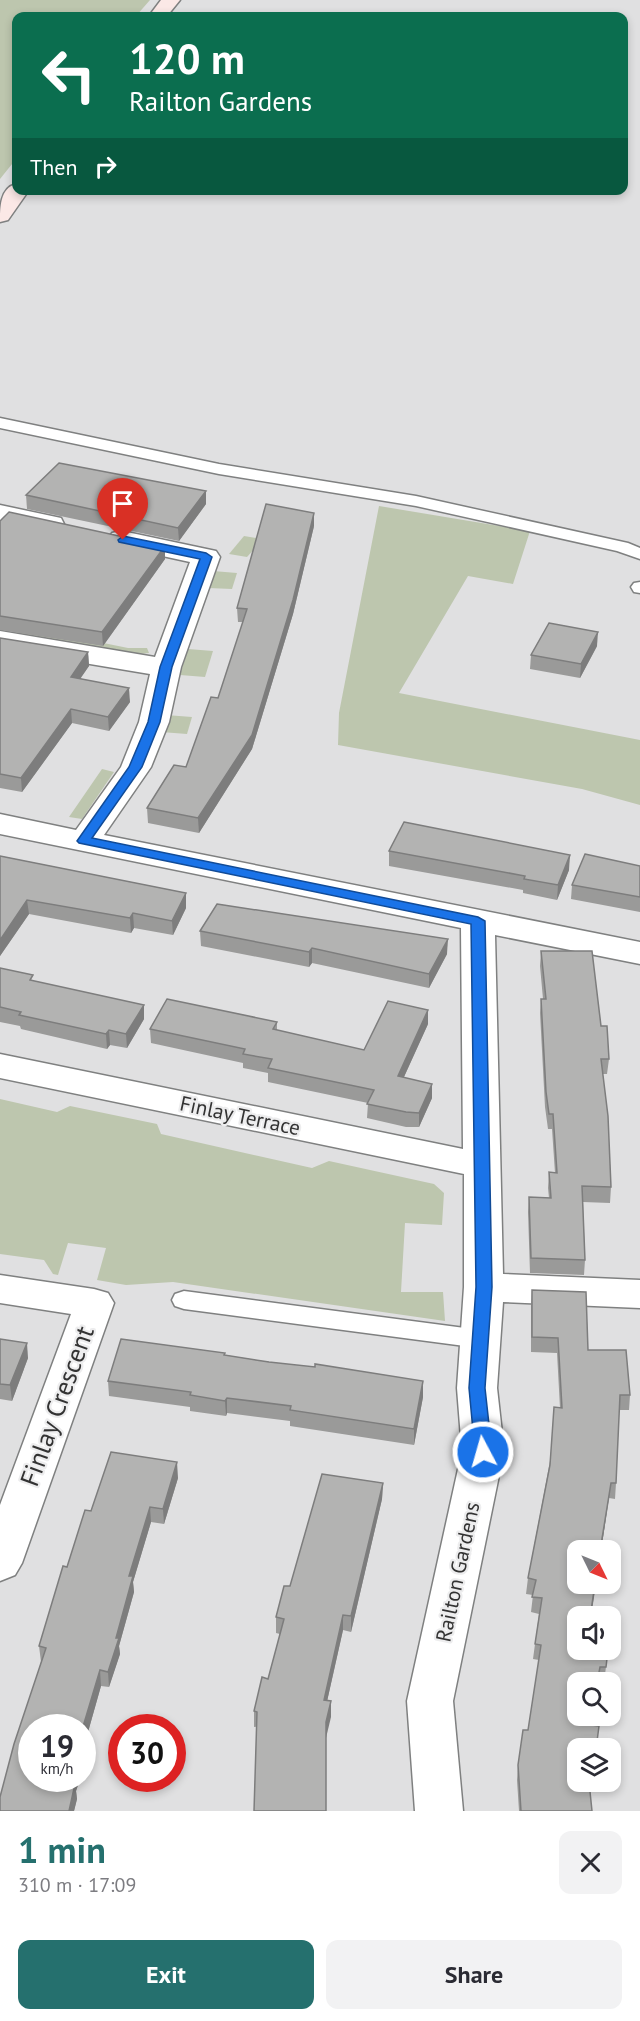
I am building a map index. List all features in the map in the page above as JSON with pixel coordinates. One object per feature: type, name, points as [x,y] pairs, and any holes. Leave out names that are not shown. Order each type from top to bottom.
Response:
[{"type":"main road","points":[[161,12],[171,0]]},
{"type":"main road","points":[[0,215],[15,195]]},
{"type":"street","points":[[0,513],[206,557],[166,667],[154,722],[136,767],[84,841]]},
{"type":"street","points":[[0,640],[133,664],[166,667]]},
{"type":"street","points":[[0,824],[640,953]]},
{"type":"street","name":"Railton Gardens","points":[[439,1811],[430,1701],[483,1452],[477,1388],[484,1287],[480,1165],[478,921]]},
{"type":"street","name":"Finlay Terrace","points":[[0,1066],[480,1165]]},
{"type":"street","points":[[484,1287],[640,1294]]},
{"type":"street","name":"Finlay Crescent","points":[[0,1289],[94,1303],[0,1563]]},
{"type":"lane","points":[[0,423],[219,470],[416,501],[622,547],[640,554]]},
{"type":"lane","points":[[184,1300],[480,1339]]},
{"type":"green space","points":[[0,0],[150,0],[140,12],[12,12],[12,164],[0,179]]},
{"type":"green space","points":[[379,506],[530,531],[513,584],[468,576],[399,693],[640,740],[640,805],[582,789],[338,745],[339,713]]},
{"type":"green space","points":[[244,536],[263,539],[247,557],[229,554]]},
{"type":"green space","points":[[213,571],[237,573],[232,589],[208,588]]},
{"type":"green space","points":[[20,626],[128,648],[147,648],[149,653],[130,655],[16,633]]},
{"type":"green space","points":[[188,649],[213,651],[205,677],[180,675]]},
{"type":"green space","points":[[166,715],[192,717],[187,734],[161,732]]},
{"type":"green space","points":[[102,769],[114,772],[82,819],[69,817]]},
{"type":"green space","points":[[0,1099],[57,1112],[70,1106],[157,1124],[161,1134],[312,1168],[329,1161],[434,1184],[444,1193],[442,1225],[405,1223],[401,1292],[443,1292],[445,1321],[173,1282],[126,1285],[97,1280],[106,1248],[68,1243],[58,1275],[53,1274],[44,1260],[0,1254]]},
{"type":"building","points":[[59,463],[206,491],[178,528],[26,495]]},
{"type":"building","points":[[266,504],[314,513],[293,600],[252,735],[198,818],[147,808],[174,765],[186,767],[211,697],[218,698],[247,609],[237,608]]},
{"type":"building","points":[[9,512],[165,546],[102,632],[0,616],[0,521]]},
{"type":"building","points":[[549,623],[598,632],[581,664],[531,655]]},
{"type":"building","points":[[0,638],[88,652],[71,677],[129,688],[108,717],[71,709],[21,778],[0,774]]},
{"type":"building","points":[[404,822],[570,855],[558,885],[524,879],[525,876],[389,851]]},
{"type":"building","points":[[585,854],[640,866],[640,897],[572,885]]},
{"type":"building","points":[[0,856],[186,893],[172,921],[133,913],[130,918],[27,900],[0,940]]},
{"type":"building","points":[[217,904],[448,939],[429,974],[312,948],[309,952],[200,931]]},
{"type":"building","points":[[541,951],[592,951],[601,1026],[607,1026],[609,1059],[601,1059],[608,1116],[611,1187],[582,1186],[585,1260],[531,1258],[529,1197],[551,1198],[549,1172],[557,1173],[553,1114],[549,1114],[546,1092],[541,999],[546,999]]},
{"type":"building","points":[[0,968],[33,975],[30,980],[144,1005],[126,1034],[109,1030],[106,1034],[19,1015],[21,1012],[0,1007]]},
{"type":"building","points":[[167,999],[277,1022],[273,1029],[364,1050],[388,1001],[428,1010],[398,1076],[432,1084],[419,1113],[367,1104],[374,1090],[268,1068],[272,1059],[243,1054],[245,1049],[150,1029]]},
{"type":"building","points":[[532,1290],[586,1292],[588,1350],[626,1350],[630,1395],[620,1395],[616,1483],[611,1483],[602,1540],[567,1540],[567,1594],[593,1594],[592,1606],[567,1606],[567,1660],[607,1660],[606,1667],[600,1667],[599,1672],[567,1672],[567,1726],[599,1726],[597,1738],[567,1738],[567,1792],[590,1792],[592,1811],[521,1811],[518,1765],[523,1730],[528,1730],[541,1645],[535,1644],[542,1598],[532,1597],[536,1580],[528,1578],[550,1465],[554,1407],[562,1408],[558,1338],[532,1337]]},
{"type":"building","points":[[0,1339],[27,1343],[10,1385],[0,1384]]},
{"type":"building","points":[[121,1339],[225,1353],[224,1355],[269,1362],[315,1367],[315,1364],[423,1381],[414,1429],[290,1410],[291,1406],[227,1398],[225,1401],[190,1395],[191,1392],[108,1381]]},
{"type":"building","points":[[111,1452],[177,1462],[163,1509],[150,1507],[129,1576],[133,1576],[116,1638],[119,1638],[108,1672],[100,1670],[87,1714],[24,1714],[46,1648],[39,1646],[63,1566],[67,1567],[85,1510],[91,1511]]},
{"type":"building","points":[[322,1474],[383,1483],[351,1616],[343,1615],[324,1700],[331,1701],[326,1722],[326,1811],[254,1811],[257,1712],[254,1711],[262,1677],[268,1679],[284,1619],[276,1617],[284,1586],[290,1586]]},
{"type":"building","points":[[18,1732],[18,1792],[73,1792],[69,1811],[0,1811],[0,1797]]},
{"type":"route","points":[[123,540],[206,557],[166,667],[154,722],[136,767],[84,841],[478,921],[480,1165],[484,1287],[477,1388],[483,1452]]}]
